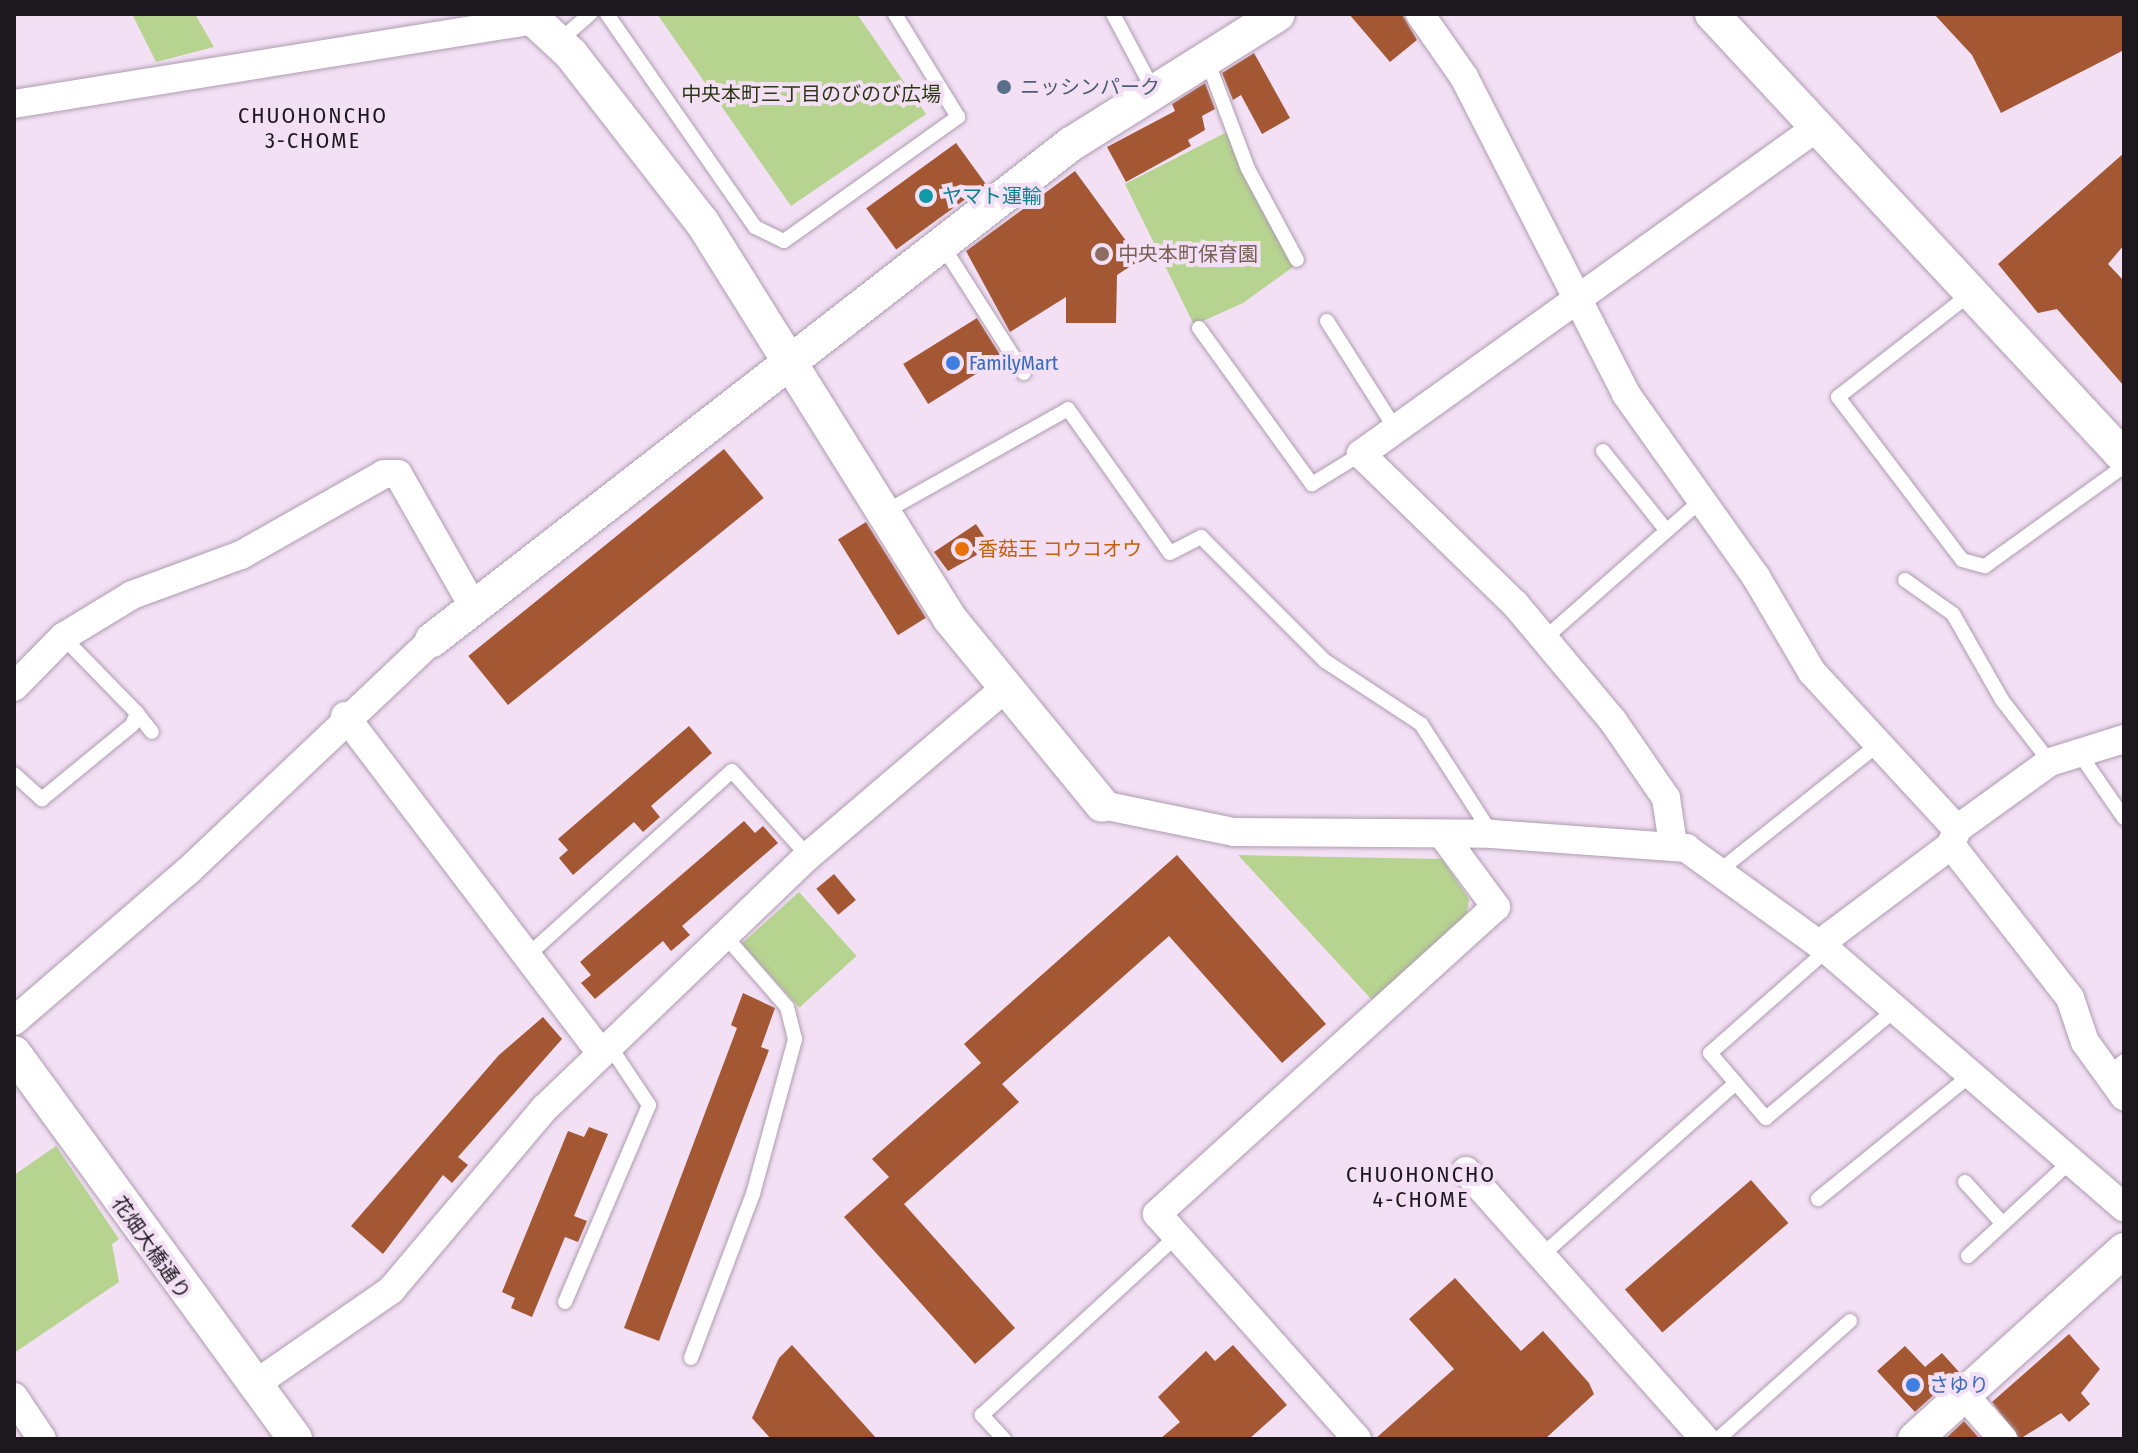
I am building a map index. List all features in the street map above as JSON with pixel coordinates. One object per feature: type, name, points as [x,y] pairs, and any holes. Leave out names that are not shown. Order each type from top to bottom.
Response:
[{"type":"street","points":[[14,1021],[188,871],[345,716],[432,640],[1071,144],[1278,14]]},
{"type":"street","points":[[1420,14],[1464,77],[1581,299],[1626,394],[1703,499],[1812,672],[1954,837],[2070,998],[2085,1042],[2119,1077]]},
{"type":"street","points":[[1712,14],[2124,457]]},
{"type":"street","points":[[14,104],[540,25],[702,222],[883,513],[1003,690],[1102,805],[1234,832],[1445,838],[1492,834],[1673,844],[1719,871],[1827,950],[2124,1207]]},
{"type":"street","points":[[1673,844],[1666,798],[1544,639],[1361,454],[1816,128]]},
{"type":"street","points":[[14,687],[63,637],[132,595],[241,555],[384,474],[398,474],[474,608]]},
{"type":"street","points":[[254,1385],[391,1290],[545,1108],[605,1049],[808,856],[1003,690]]},
{"type":"street","points":[[345,716],[527,956],[605,1049]]},
{"type":"street","points":[[1827,950],[1830,936],[2050,762],[2124,739]]},
{"type":"street","points":[[1357,1439],[1157,1214],[1496,907],[1445,838]]},
{"type":"street","name":"花畑大橋通り","points":[[14,1053],[295,1439]]},
{"type":"street","points":[[1466,1171],[1705,1439]]},
{"type":"street","points":[[1915,1439],[2124,1250]]},
{"type":"street","points":[[1964,1395],[2003,1439]]},
{"type":"street","points":[[14,1397],[42,1439]]},
{"type":"lane","points":[[540,25],[590,14]]},
{"type":"lane","points":[[607,14],[755,227],[784,241],[958,117],[895,14]]},
{"type":"lane","points":[[1113,14],[1154,91]]},
{"type":"lane","points":[[1207,60],[1248,169],[1297,260]]},
{"type":"lane","points":[[941,244],[1024,373]]},
{"type":"lane","points":[[1970,294],[1838,397],[1962,560],[1985,566],[2124,466]]},
{"type":"lane","points":[[1327,321],[1395,428]]},
{"type":"lane","points":[[1199,328],[1312,484],[1361,454]]},
{"type":"lane","points":[[883,513],[1068,409],[1170,553],[1201,537],[1325,661],[1421,724],[1492,834]]},
{"type":"lane","points":[[1603,451],[1666,530]]},
{"type":"lane","points":[[1544,639],[1703,499]]},
{"type":"lane","points":[[1905,580],[1953,614],[2002,700],[2050,762]]},
{"type":"lane","points":[[63,637],[152,732]]},
{"type":"lane","points":[[14,774],[42,799],[132,725],[137,713]]},
{"type":"lane","points":[[1719,871],[1875,747]]},
{"type":"lane","points":[[2079,753],[2124,818]]},
{"type":"lane","points":[[527,956],[732,771],[808,856]]},
{"type":"lane","points":[[691,1358],[753,1194],[795,1039],[787,1007],[725,936]]},
{"type":"lane","points":[[1827,950],[1710,1053],[1766,1118],[1897,1008]]},
{"type":"lane","points":[[565,1302],[649,1105],[605,1049]]},
{"type":"lane","points":[[1818,1199],[1972,1074]]},
{"type":"lane","points":[[1542,1255],[1736,1083]]},
{"type":"lane","points":[[1968,1256],[2073,1160]]},
{"type":"lane","points":[[1965,1182],[2002,1223]]},
{"type":"lane","points":[[1004,1439],[982,1415],[1177,1236]]},
{"type":"lane","points":[[1718,1439],[1850,1321]]},
{"type":"green space","points":[[132,14],[195,14],[214,47],[156,62]]},
{"type":"green space","name":"中央本町三丁目のびのび広場","points":[[657,14],[857,14],[926,114],[791,206]]},
{"type":"green space","points":[[1227,132],[1293,267],[1243,303],[1194,325],[1125,184]]},
{"type":"green space","points":[[1238,855],[1442,859],[1469,899],[1467,915],[1373,1001]]},
{"type":"green space","points":[[799,892],[857,956],[799,1007],[742,944]]},
{"type":"green space","points":[[56,1146],[119,1239],[112,1244],[119,1282],[14,1353],[14,1175]]},
{"type":"building","points":[[1349,14],[1402,14],[1417,40],[1390,62]]},
{"type":"building","points":[[1934,14],[2124,14],[2124,50],[2001,113],[1972,55]]},
{"type":"building","points":[[1254,53],[1290,118],[1262,134],[1241,95],[1233,100],[1222,73]]},
{"type":"building","points":[[1205,83],[1215,109],[1202,116],[1205,130],[1188,140],[1191,146],[1126,182],[1107,147],[1175,111],[1172,104]]},
{"type":"building","name":"ヤマト運輸","points":[[956,143],[986,184],[896,250],[866,208]]},
{"type":"building","points":[[2124,153],[2124,245],[2108,264],[2124,281],[2124,386],[2057,309],[2038,313],[1998,264]]},
{"type":"building","points":[[1075,171],[1140,260],[1117,275],[1116,323],[1066,323],[1066,297],[1010,332],[966,251]]},
{"type":"building","points":[[977,318],[1002,358],[928,404],[903,364]]},
{"type":"building","points":[[724,449],[764,498],[508,705],[468,656]]},
{"type":"building","points":[[866,522],[926,618],[898,635],[838,539]]},
{"type":"building","name":"香菇王 コウコオウ","points":[[976,524],[991,547],[948,571],[934,552]]},
{"type":"building","points":[[689,726],[712,753],[651,806],[660,817],[643,832],[634,822],[573,875],[559,858],[568,850],[558,839]]},
{"type":"building","points":[[744,821],[755,833],[763,826],[778,843],[682,926],[690,935],[671,951],[663,941],[595,999],[581,983],[591,975],[580,962]]},
{"type":"building","points":[[1177,855],[1326,1024],[1282,1063],[1169,936],[1002,1084],[1019,1102],[904,1204],[1015,1328],[975,1364],[844,1217],[889,1177],[872,1159],[981,1063],[964,1044]]},
{"type":"building","points":[[834,874],[856,900],[838,915],[816,889]]},
{"type":"building","points":[[743,993],[775,1008],[761,1047],[769,1050],[659,1341],[624,1328],[737,1028],[731,1025]]},
{"type":"building","points":[[543,1017],[562,1039],[458,1157],[468,1165],[452,1183],[443,1175],[383,1254],[351,1226],[499,1055]]},
{"type":"building","points":[[589,1127],[608,1134],[574,1216],[587,1221],[578,1242],[565,1237],[532,1317],[511,1308],[515,1298],[502,1292],[568,1131],[584,1137]]},
{"type":"building","points":[[1751,1180],[1788,1223],[1662,1333],[1625,1290]]},
{"type":"building","points":[[1455,1278],[1521,1351],[1543,1331],[1589,1383],[1594,1394],[1545,1439],[1375,1439],[1454,1369],[1409,1319]]},
{"type":"building","points":[[2069,1334],[2100,1369],[2081,1393],[2090,1404],[2069,1422],[2061,1413],[2020,1439],[1992,1402]]},
{"type":"building","points":[[792,1345],[877,1439],[771,1439],[752,1418],[779,1358]]},
{"type":"building","points":[[1233,1345],[1287,1405],[1249,1439],[1160,1439],[1180,1422],[1158,1397],[1206,1351],[1215,1361]]},
{"type":"building","points":[[1905,1346],[1925,1367],[1942,1353],[1959,1372],[1915,1412],[1877,1371]]},
{"type":"building","points":[[1964,1421],[1980,1439],[1945,1439]]},
{"type":"place","name":"ニッシンパーク","points":[[1004,87]]},
{"type":"place","name":"ヤマト運輸","points":[[926,196]]},
{"type":"place","name":"中央本町保育園","points":[[1102,254]]},
{"type":"place","name":"FamilyMart","points":[[953,363]]},
{"type":"place","name":"香菇王 コウコオウ","points":[[962,549]]},
{"type":"place","name":"さゆり","points":[[1913,1385]]},
{"type":"district","name":"CHUOHONCHO 3-CHOME","points":[[313,128]]},
{"type":"district","name":"CHUOHONCHO 4-CHOME","points":[[1421,1186]]}]
